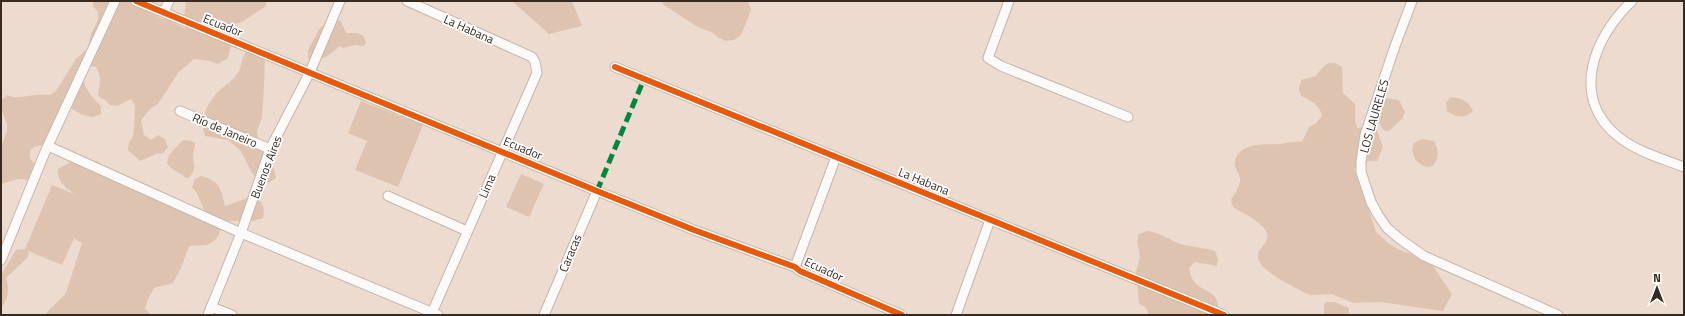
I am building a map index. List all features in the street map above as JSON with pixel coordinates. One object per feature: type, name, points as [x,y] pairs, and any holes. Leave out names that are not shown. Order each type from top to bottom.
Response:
[{"type":"street","points":[[1,260],[48,146],[116,1]]},
{"type":"street","name":"Ecuador","points":[[136,1],[597,191],[694,230],[795,267],[800,271],[902,315]]},
{"type":"street","points":[[164,12],[169,1]]},
{"type":"street","name":"Buenos Aires","points":[[210,311],[241,233],[270,149],[310,72],[340,1]]},
{"type":"street","name":"La Habana","points":[[407,1],[532,57]]},
{"type":"street","points":[[1009,1],[988,58],[1001,66],[1128,117]]},
{"type":"street","name":"LOS LAURELES","points":[[1412,1],[1365,135],[1361,172],[1371,202],[1378,215],[1388,228],[1400,239],[1424,256],[1558,315]]},
{"type":"street","points":[[1632,1],[1616,18],[1599,45],[1593,61],[1590,78],[1595,104],[1604,123],[1620,139],[1630,146],[1684,167]]},
{"type":"street","name":"Lima","points":[[434,314],[467,231],[537,73],[535,62],[532,57]]},
{"type":"street","name":"La Habana","points":[[615,67],[1224,315]]},
{"type":"street","name":"Río de Janeiro","points":[[180,111],[270,149]]},
{"type":"street","points":[[48,146],[241,233],[434,314]]},
{"type":"street","points":[[795,267],[836,157]]},
{"type":"street","name":"Caracas","points":[[544,315],[597,191]]},
{"type":"street","points":[[388,196],[467,231]]},
{"type":"street","points":[[956,315],[990,220]]},
{"type":"street","points":[[210,311],[232,315]]},
{"type":"shaded area","points":[[93,1],[131,1],[160,18],[168,20],[184,28],[227,31],[231,37],[231,47],[228,58],[218,64],[210,61],[194,59],[178,73],[158,104],[151,108],[141,120],[144,135],[151,140],[158,135],[165,139],[168,147],[163,153],[156,154],[140,161],[128,150],[129,142],[133,136],[135,106],[131,99],[117,106],[110,105],[98,96],[100,82],[99,75],[96,67],[89,65],[85,71],[84,82],[89,92],[101,106],[101,114],[93,117],[83,115],[72,109],[72,102],[58,123],[57,138],[54,141],[37,146],[30,150],[30,158],[35,165],[32,180],[18,179],[1,184],[1,146],[7,131],[7,124],[1,109],[1,101],[7,95],[13,97],[24,97],[45,94],[50,95],[56,91],[76,59],[88,48],[91,34],[98,20],[98,12],[93,6]]},
{"type":"shaded area","points":[[186,1],[266,1],[266,6],[242,22],[223,27],[193,27],[184,18]]},
{"type":"shaded area","points":[[512,1],[572,1],[582,26],[549,34]]},
{"type":"shaded area","points":[[661,1],[748,1],[751,10],[741,35],[734,40],[726,41],[713,33],[696,26],[664,5]]},
{"type":"shaded area","points":[[334,20],[341,21],[346,33],[357,33],[364,36],[366,43],[364,46],[355,45],[343,48],[340,46],[322,59],[308,58],[308,50],[320,28]]},
{"type":"shaded area","points":[[248,49],[263,52],[265,59],[262,117],[257,133],[258,139],[273,167],[276,178],[268,183],[260,184],[240,150],[228,140],[205,136],[203,130],[205,112],[208,106],[215,95],[231,81],[239,71]]},
{"type":"shaded area","points":[[1328,63],[1335,63],[1342,67],[1343,93],[1355,104],[1355,120],[1357,128],[1375,125],[1383,147],[1377,161],[1368,161],[1354,169],[1361,184],[1376,232],[1388,243],[1402,251],[1420,257],[1433,266],[1452,294],[1443,311],[1380,302],[1353,303],[1332,294],[1310,295],[1303,292],[1264,268],[1260,263],[1258,255],[1267,239],[1265,229],[1255,220],[1233,207],[1231,200],[1240,181],[1235,168],[1235,161],[1238,155],[1242,150],[1254,145],[1302,142],[1309,127],[1316,123],[1322,116],[1315,104],[1301,96],[1299,89],[1301,80],[1316,76]]},
{"type":"shaded area","points":[[1451,97],[1464,100],[1473,110],[1464,116],[1457,116],[1450,113],[1447,111],[1446,103]]},
{"type":"shaded area","points":[[1386,98],[1399,100],[1405,112],[1402,119],[1389,131],[1385,131],[1378,119],[1379,110]]},
{"type":"shaded area","points":[[361,101],[423,125],[398,187],[355,170],[367,141],[348,133]]},
{"type":"shaded area","points":[[1422,139],[1434,141],[1436,144],[1437,157],[1433,166],[1424,166],[1414,157],[1414,143]]},
{"type":"shaded area","points":[[183,140],[195,143],[193,157],[194,169],[190,177],[186,178],[167,163],[169,155]]},
{"type":"shaded area","points":[[97,161],[115,178],[130,178],[150,192],[201,210],[206,215],[197,193],[192,187],[195,179],[201,176],[207,178],[219,186],[225,206],[255,197],[263,206],[263,218],[254,221],[227,221],[221,226],[219,235],[214,241],[207,245],[189,246],[181,268],[173,283],[154,288],[147,301],[145,309],[152,315],[45,315],[66,293],[82,243],[75,239],[75,236],[62,265],[28,251],[29,254],[27,258],[6,278],[8,294],[1,308],[1,275],[16,250],[25,249],[52,185],[74,194],[60,181],[58,169],[71,162]]},
{"type":"shaded area","points":[[521,174],[544,184],[529,217],[506,207]]},
{"type":"shaded area","points":[[1147,231],[1157,233],[1184,245],[1215,251],[1218,259],[1217,266],[1195,262],[1189,268],[1191,277],[1196,283],[1211,293],[1215,298],[1218,304],[1219,315],[1149,315],[1146,308],[1139,303],[1136,272],[1140,257],[1137,242],[1139,234]]},
{"type":"shaded area","points":[[1326,302],[1334,302],[1349,308],[1349,315],[1324,315],[1324,305]]},
{"type":"marked path","points":[[597,191],[644,79]]},
{"type":"cycle path","points":[[136,1],[597,191],[694,230],[795,267],[800,271],[902,315]]},
{"type":"cycle path","points":[[615,67],[1224,315]]}]
